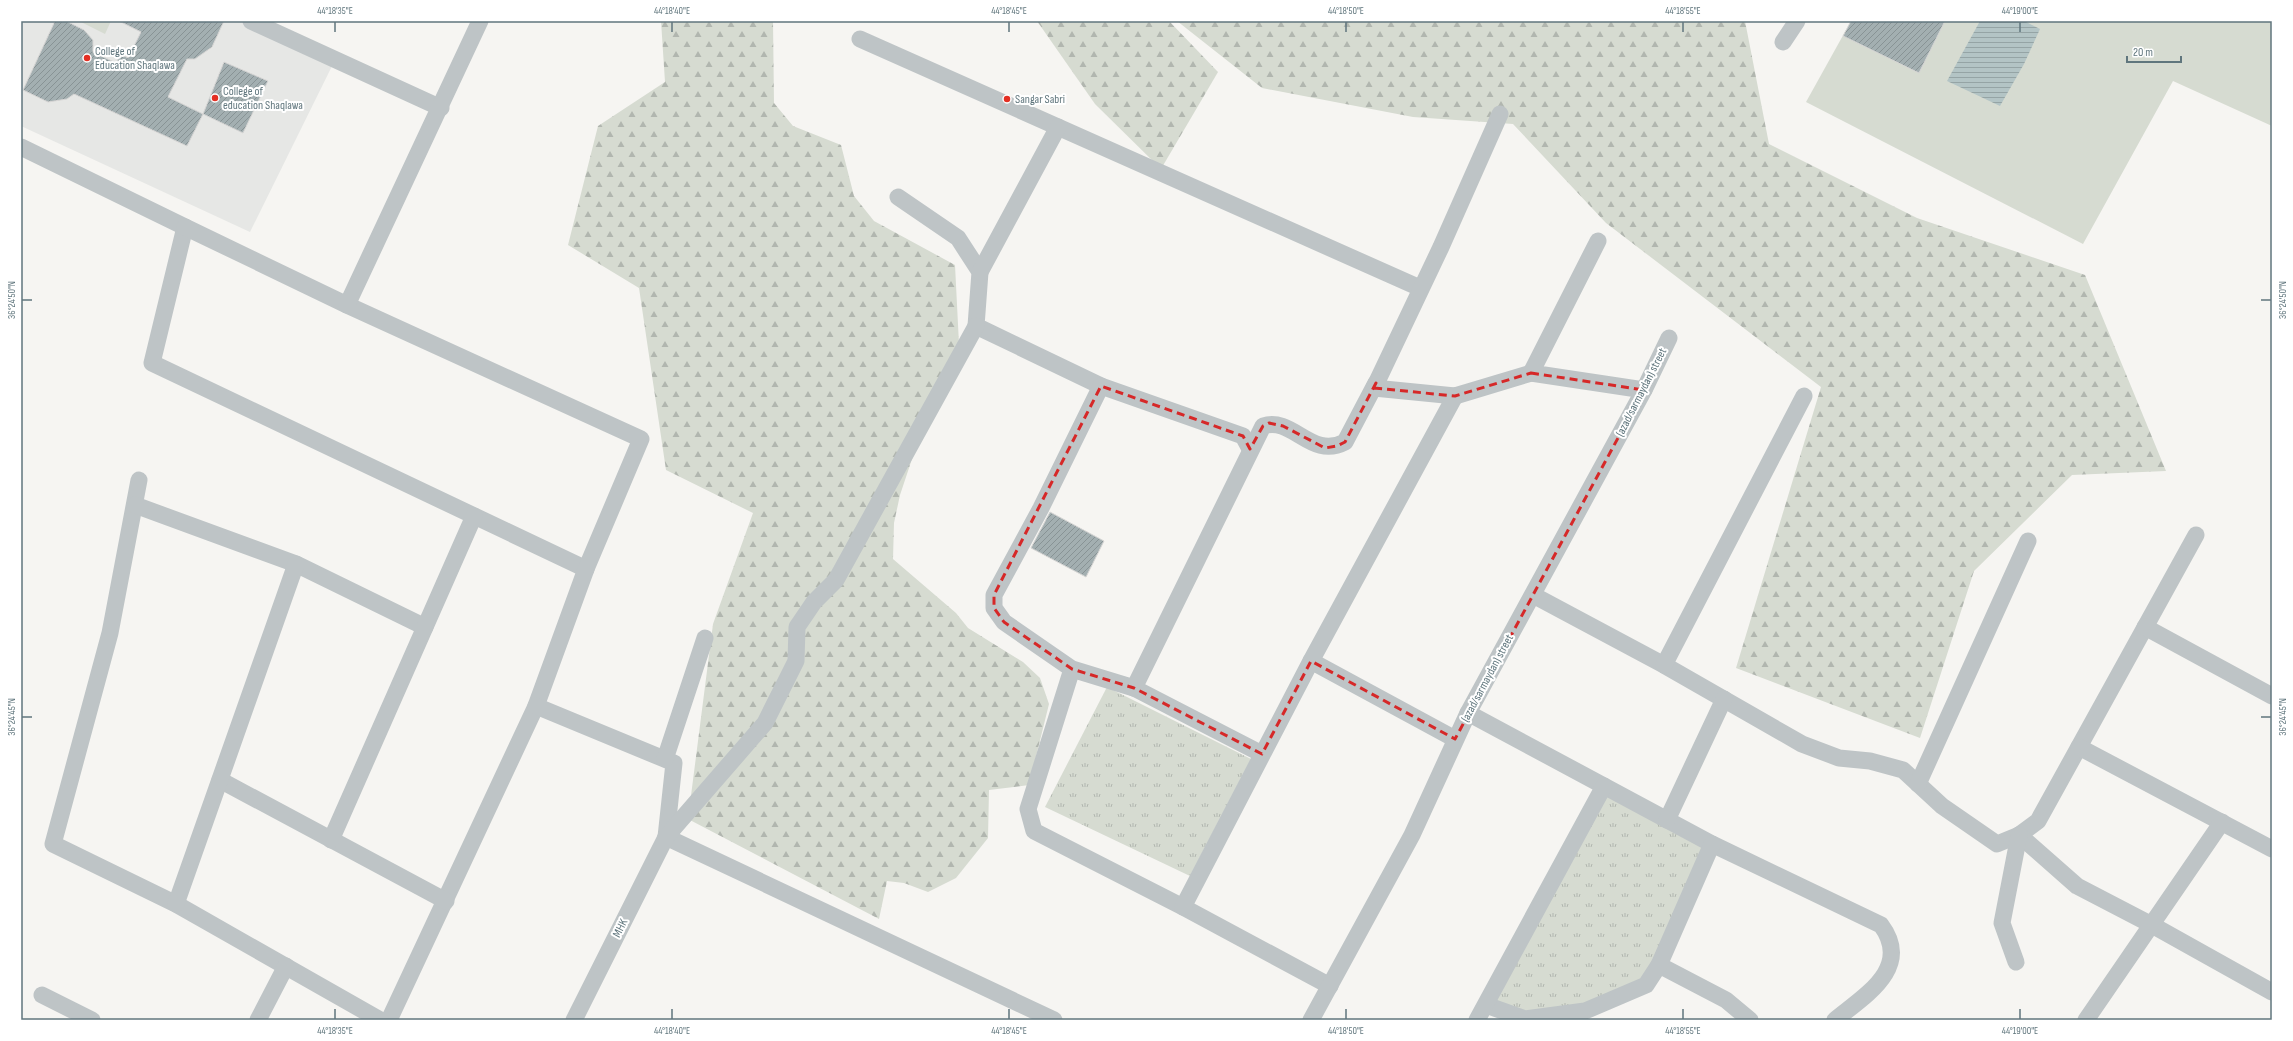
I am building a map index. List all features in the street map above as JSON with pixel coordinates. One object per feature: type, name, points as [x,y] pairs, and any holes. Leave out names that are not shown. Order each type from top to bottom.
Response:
[{"type":"street","points":[[251,21],[441,108]]},
{"type":"street","points":[[347,305],[441,108],[480,21]]},
{"type":"street","points":[[1782,42],[1797,21]]},
{"type":"street","points":[[860,38],[1420,288]]},
{"type":"street","points":[[1134,688],[1246,462],[1250,449],[1263,426],[1269,424],[1283,426],[1325,448],[1337,446],[1345,442],[1376,383],[1420,288],[1441,247],[1500,114]]},
{"type":"street","points":[[666,837],[765,723],[796,661],[797,627],[814,602],[836,580],[976,326],[980,272],[1058,127]]},
{"type":"street","points":[[21,147],[347,305],[641,439],[586,569],[536,706],[446,901],[388,1020]]},
{"type":"street","points":[[898,197],[958,238],[980,272]]},
{"type":"street","points":[[185,227],[152,363],[586,569]]},
{"type":"street","points":[[1531,373],[1598,241]]},
{"type":"street","points":[[976,326],[1101,386],[1243,436],[1250,449]]},
{"type":"street","name":"(azad/sarmaydan) street","points":[[1311,1020],[1412,835],[1468,713],[1644,390],[1669,338]]},
{"type":"street","points":[[1376,383],[1374,388],[1455,396],[1531,373],[1644,390]]},
{"type":"street","points":[[1101,386],[1041,508],[994,595],[994,608],[1004,622],[1072,669],[1134,688],[1262,754]]},
{"type":"street","points":[[1183,907],[1262,754],[1455,396]]},
{"type":"street","points":[[1664,665],[1804,396]]},
{"type":"street","points":[[139,480],[110,633],[53,844],[176,904],[380,1020]]},
{"type":"street","points":[[135,505],[296,564],[425,627]]},
{"type":"street","points":[[331,840],[474,516]]},
{"type":"street","points":[[1533,595],[1664,665],[1802,744],[1839,758],[1870,761],[1903,770],[1942,806],[1997,844],[2019,835],[2038,821],[2196,535]]},
{"type":"street","points":[[1918,784],[2028,541]]},
{"type":"street","points":[[176,904],[296,564]]},
{"type":"street","points":[[2145,627],[2272,696]]},
{"type":"street","points":[[665,759],[706,638]]},
{"type":"street","points":[[1312,661],[1455,739]]},
{"type":"street","points":[[1072,669],[1028,809],[1034,831],[1183,907],[1330,986]]},
{"type":"street","points":[[1667,820],[1724,699]]},
{"type":"street","points":[[536,706],[674,763],[666,837]]},
{"type":"street","points":[[1468,713],[1712,844],[1881,925],[1888,934],[1890,964],[1882,980],[1835,1020]]},
{"type":"street","points":[[2079,747],[2272,849]]},
{"type":"street","points":[[220,780],[446,901]]},
{"type":"street","points":[[1477,1020],[1604,786]]},
{"type":"street","points":[[2086,1020],[2222,822]]},
{"type":"street","points":[[2019,835],[2077,886],[2152,925],[2272,992]]},
{"type":"street","points":[[2016,962],[2002,923],[2019,835]]},
{"type":"street","points":[[666,837],[1054,1020]]},
{"type":"street","name":"MHK","points":[[574,1020],[666,837]]},
{"type":"street","points":[[1486,1005],[1525,1019],[1585,1011],[1646,985],[1659,965],[1712,844]]},
{"type":"street","points":[[1659,965],[1726,1000],[1750,1020]]},
{"type":"street","points":[[258,1020],[286,966]]},
{"type":"street","points":[[42,995],[92,1020]]},
{"type":"highlighted area","points":[[1531,373],[1644,390],[1455,739],[1311,661],[1262,754],[1134,688],[1072,669],[1004,622],[994,608],[994,595],[1101,386],[1243,436],[1250,449],[1263,426],[1269,423],[1283,426],[1325,448],[1337,446],[1345,442],[1376,383],[1374,388],[1455,396]]},
{"type":"shaded area","points":[[21,21],[252,21],[335,60],[250,232],[21,126]]},
{"type":"shaded area","points":[[1980,21],[2024,21],[2040,29],[2024,64],[2000,106],[1947,81]]},
{"type":"green space","points":[[79,21],[111,21],[105,34]]},
{"type":"green space","points":[[661,21],[773,21],[774,103],[793,126],[841,145],[854,196],[874,221],[955,265],[959,344],[929,408],[900,495],[894,523],[893,559],[956,613],[968,628],[1023,662],[1040,678],[1049,704],[1029,785],[989,790],[988,838],[956,878],[928,892],[904,883],[887,881],[879,919],[688,819],[713,624],[753,513],[666,470],[639,288],[568,245],[598,126],[665,82]]},
{"type":"green space","points":[[1037,21],[1169,21],[1218,72],[1161,169],[1095,104]]},
{"type":"green space","points":[[1177,21],[1745,21],[1769,144],[1917,218],[2085,275],[2166,471],[2072,475],[1974,571],[1920,738],[1736,668],[1821,387],[1606,223],[1513,124],[1413,117],[1262,88]]},
{"type":"green space","points":[[1851,21],[2272,21],[2272,126],[2173,81],[2083,244],[1806,102]]},
{"type":"green space","points":[[1107,687],[1251,759],[1190,876],[1045,807]]},
{"type":"green space","points":[[1604,786],[1712,844],[1646,985],[1585,1011],[1525,1019],[1486,1005]]},
{"type":"building","points":[[55,21],[66,21],[84,30],[93,40],[93,52],[116,63],[121,54],[128,58],[141,32],[119,21],[224,21],[212,47],[195,59],[187,59],[168,97],[203,114],[187,146],[74,94],[67,99],[48,102],[23,90]]},
{"type":"building","points":[[1851,21],[1945,21],[1919,73],[1843,36]]},
{"type":"building","points":[[224,62],[268,81],[243,133],[203,114]]},
{"type":"building","points":[[1050,512],[1104,541],[1086,577],[1031,548]]},
{"type":"place","name":"College of Education Shaqlawa","points":[[87,58]]},
{"type":"place","name":"College of education Shaqlawa","points":[[215,98]]},
{"type":"place","name":"Sangar Sabri","points":[[1007,99]]}]
